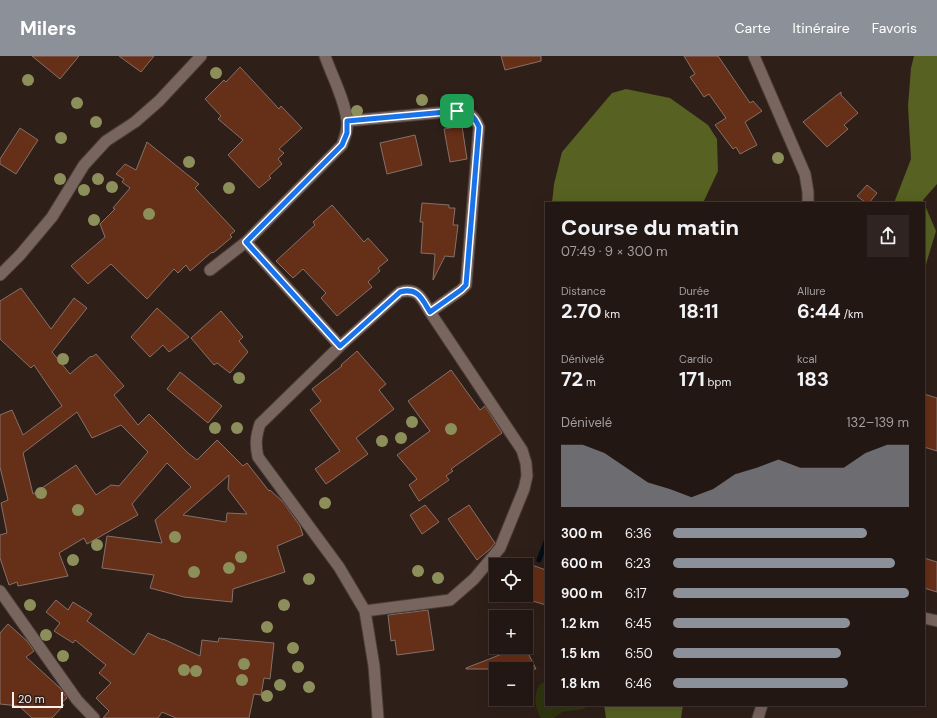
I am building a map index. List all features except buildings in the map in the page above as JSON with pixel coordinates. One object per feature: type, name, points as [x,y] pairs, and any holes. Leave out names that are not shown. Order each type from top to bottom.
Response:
[{"type":"street","points":[[0,275],[20,255],[52,216],[84,165],[106,141],[135,122],[159,102],[201,56]]},
{"type":"street","points":[[210,270],[246,242],[342,145],[347,133],[347,121],[343,105],[325,56]]},
{"type":"street","points":[[754,56],[805,174],[808,202]]},
{"type":"street","points":[[347,121],[457,111],[468,112],[476,119],[479,127],[466,285],[430,312]]},
{"type":"street","points":[[246,242],[340,346]]},
{"type":"street","points":[[365,611],[450,600],[465,588],[500,548],[527,476],[526,463],[522,450],[420,295],[407,290],[400,292],[340,346],[260,424],[255,446],[258,456],[339,567],[365,611],[374,666],[378,718]]},
{"type":"street","points":[[0,591],[77,700],[94,718]]},
{"type":"street","points":[[925,618],[937,621]]},
{"type":"street","points":[[758,718],[762,706]]},
{"type":"green space","points":[[914,56],[937,56],[937,184],[923,200],[924,202],[894,202],[911,159],[908,106],[911,68]]},
{"type":"green space","points":[[626,89],[670,98],[708,125],[717,139],[718,171],[703,202],[552,202],[554,184],[562,152],[612,93]]},
{"type":"green space","points":[[925,205],[936,231],[925,268]]},
{"type":"green space","points":[[545,682],[545,706],[586,706],[584,709],[562,712],[554,718],[541,718],[536,706],[536,693],[539,685]]},
{"type":"green space","points":[[604,706],[683,706],[681,718],[606,718]]},
{"type":"waterway","points":[[539,560],[545,544]]},
{"type":"route","points":[[457,111],[468,112],[476,119],[479,127],[466,285],[430,312],[420,295],[407,290],[400,292],[340,346],[246,242],[342,145],[347,133],[347,121],[457,111]]}]
